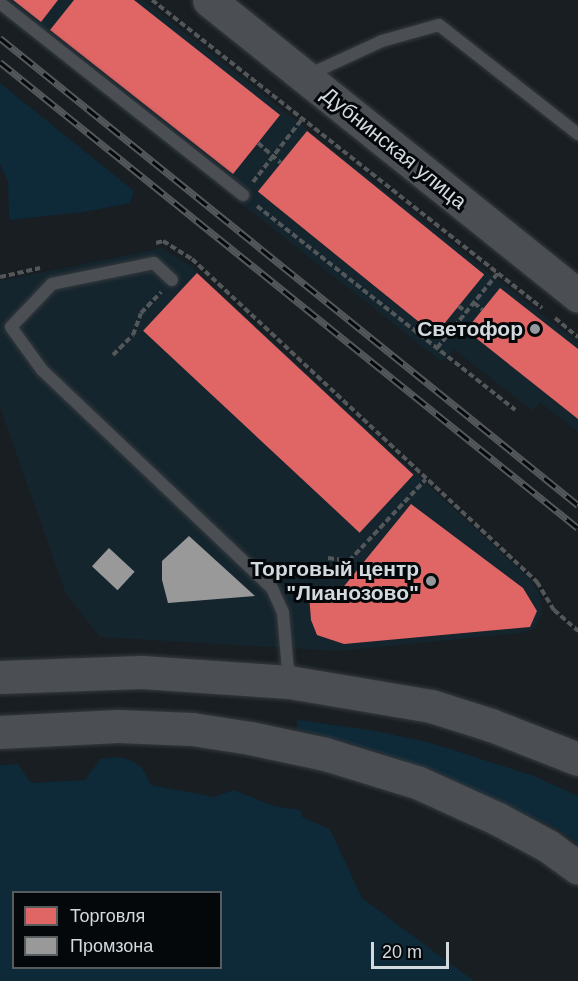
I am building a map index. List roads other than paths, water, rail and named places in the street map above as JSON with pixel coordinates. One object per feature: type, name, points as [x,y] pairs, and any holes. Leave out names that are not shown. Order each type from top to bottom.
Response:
[{"type":"main road","name":"Дубнинская улица","points":[[209,0],[578,296]]},
{"type":"main road","points":[[0,677],[142,672],[231,676],[290,682],[431,706],[491,725],[578,759]]},
{"type":"main road","points":[[0,732],[118,726],[192,729],[326,754],[419,783],[498,819],[548,846],[578,868]]},
{"type":"lane","points":[[0,3],[243,195]]},
{"type":"lane","points":[[305,76],[382,41],[439,25],[578,134]]},
{"type":"lane","points":[[172,280],[154,263],[52,284],[11,327],[42,370],[272,588],[283,613],[290,682]]},
{"type":"railway","points":[[0,38],[578,505]]},
{"type":"railway","points":[[0,62],[578,528]]},
{"type":"place","name":"Светофор","points":[[535,329]]},
{"type":"place","name":"Торговый центр \"Лианозово\"","points":[[431,581]]}]
